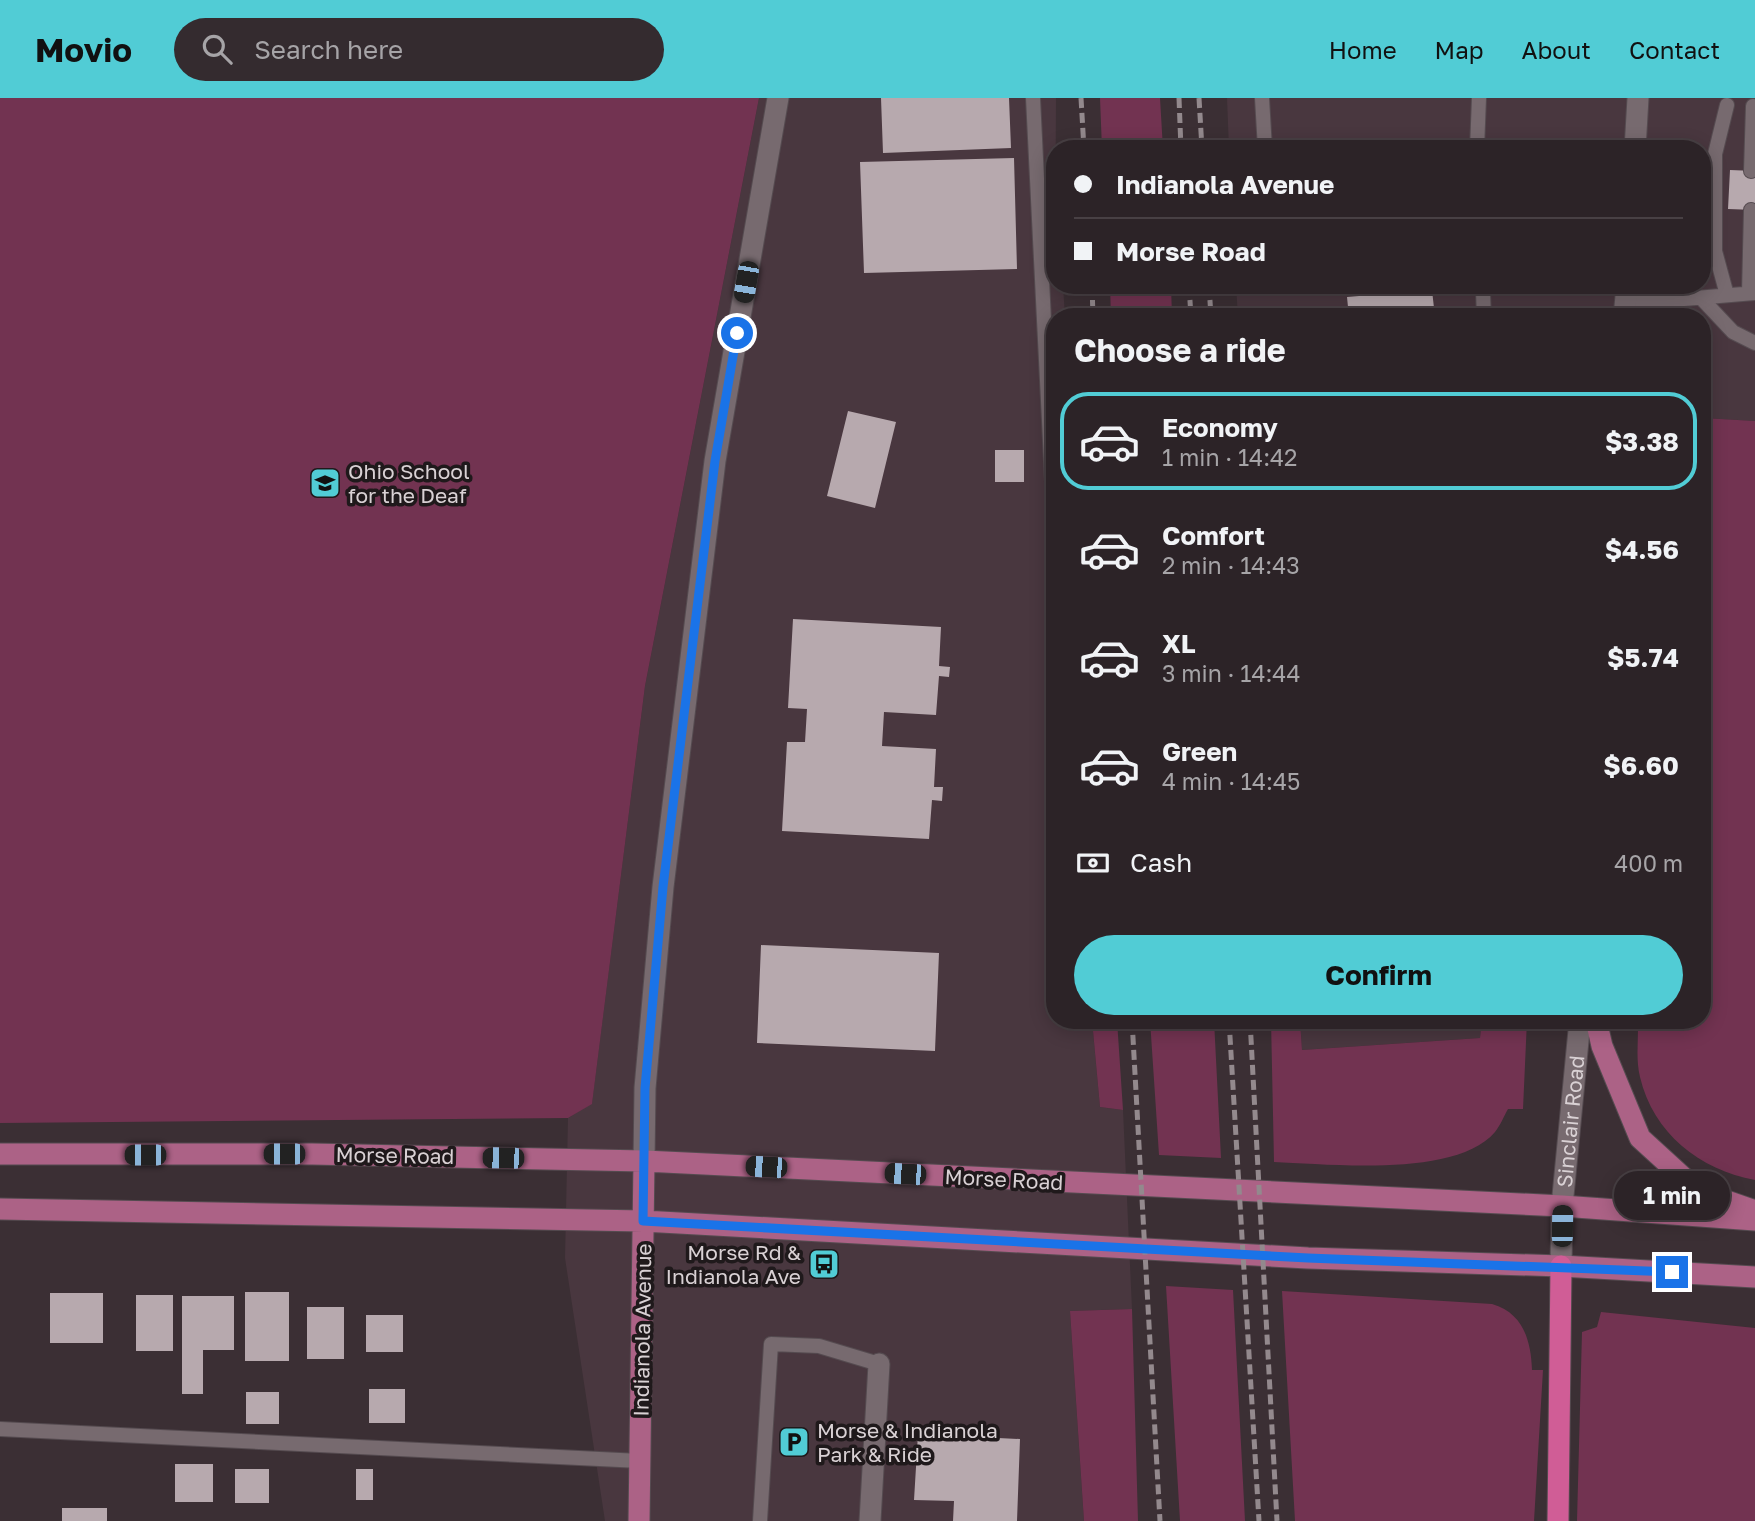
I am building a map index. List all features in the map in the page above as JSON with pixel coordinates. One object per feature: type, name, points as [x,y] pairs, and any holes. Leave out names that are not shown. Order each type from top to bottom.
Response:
[{"type":"highway","points":[[1558,1521],[1561,1266]]},
{"type":"main road","name":"Indianola Avenue","points":[[639,1521],[645,1088],[663,887],[713,474],[778,98]]},
{"type":"main road","points":[[1636,140],[1638,98]]},
{"type":"main road","name":"Sinclair Road","points":[[1561,1266],[1562,1206],[1579,1029]]},
{"type":"main road","points":[[1599,1029],[1602,1046],[1640,1138],[1698,1191],[1755,1211]]},
{"type":"main road","name":"Morse Road","points":[[0,1154],[312,1154],[644,1161],[1562,1206],[1755,1220]]},
{"type":"main road","points":[[0,1209],[104,1214],[643,1221],[1308,1258],[1561,1266],[1755,1277]]},
{"type":"main road","points":[[870,1521],[879,1364]]},
{"type":"lane","points":[[1033,98],[1046,360]]},
{"type":"lane","points":[[1262,98],[1264,140]]},
{"type":"lane","points":[[1477,140],[1479,98]]},
{"type":"lane","points":[[1727,295],[1715,251],[1715,154],[1724,101],[1754,106],[1751,171]]},
{"type":"lane","points":[[1625,302],[1752,293],[1751,210]]},
{"type":"lane","points":[[1701,298],[1710,308]]},
{"type":"lane","points":[[1711,309],[1732,332],[1755,343]]},
{"type":"lane","points":[[760,1521],[771,1344],[819,1346],[879,1364]]},
{"type":"lane","points":[[0,1429],[640,1461]]},
{"type":"shaded area","name":"Ohio School for the Deaf","points":[[0,98],[759,98],[645,686],[592,1104],[568,1118],[0,1123]]},
{"type":"shaded area","points":[[759,98],[1056,98],[1056,140],[1046,140],[1046,294],[1064,294],[1064,308],[1046,308],[1046,1029],[1093,1029],[1100,1107],[1123,1110],[1132,1309],[1070,1311],[1084,1521],[605,1521],[565,1258],[568,1118],[592,1103],[645,686]]},
{"type":"shaded area","points":[[1100,98],[1160,98],[1162,140],[1102,140]]},
{"type":"shaded area","points":[[1227,98],[1755,98],[1755,421],[1711,418],[1711,308],[1237,308],[1237,294],[1711,294],[1711,140],[1229,140]]},
{"type":"shaded area","points":[[1110,294],[1171,294],[1172,308],[1111,308]]},
{"type":"shaded area","points":[[1711,418],[1755,421],[1755,1180],[1716,1168],[1682,1146],[1668,1132],[1646,1097],[1638,1059],[1638,1029],[1711,1029]]},
{"type":"shaded area","points":[[1093,1029],[1118,1029],[1123,1110],[1100,1107]]},
{"type":"shaded area","points":[[1151,1029],[1214,1029],[1221,1158],[1159,1155]]},
{"type":"shaded area","points":[[1271,1029],[1301,1029],[1302,1050],[1480,1038],[1481,1029],[1527,1029],[1523,1109],[1508,1109],[1495,1132],[1477,1147],[1452,1156],[1391,1165],[1274,1162]]},
{"type":"shaded area","points":[[1301,1029],[1481,1029],[1480,1038],[1302,1050]]},
{"type":"shaded area","points":[[1166,1286],[1233,1290],[1245,1521],[1180,1521]]},
{"type":"shaded area","points":[[1282,1291],[1492,1304],[1511,1314],[1527,1338],[1532,1370],[1543,1370],[1534,1521],[1295,1521]]},
{"type":"shaded area","points":[[1132,1309],[1138,1521],[1084,1521],[1070,1311]]},
{"type":"shaded area","points":[[1601,1312],[1755,1328],[1755,1521],[1577,1521],[1582,1332],[1597,1327]]},
{"type":"building","points":[[881,98],[1009,98],[1011,148],[883,153]]},
{"type":"building","points":[[1014,158],[1017,269],[864,273],[860,162]]},
{"type":"building","points":[[1730,170],[1755,171],[1755,210],[1728,209]]},
{"type":"building","points":[[1432,294],[1434,308],[1348,308],[1347,297]]},
{"type":"building","points":[[848,411],[896,422],[875,508],[827,496]]},
{"type":"building","points":[[995,450],[1024,450],[1024,482],[995,482]]},
{"type":"building","points":[[793,619],[941,627],[939,666],[950,667],[949,677],[939,676],[936,715],[884,712],[882,746],[936,749],[934,787],[943,787],[942,801],[932,800],[929,839],[782,831],[787,742],[805,742],[807,709],[788,708]]},
{"type":"building","points":[[761,945],[939,953],[935,1051],[757,1043]]},
{"type":"building","points":[[245,1292],[289,1292],[289,1361],[245,1361]]},
{"type":"building","points":[[50,1293],[103,1293],[103,1343],[50,1343]]},
{"type":"building","points":[[136,1295],[173,1295],[173,1351],[136,1351]]},
{"type":"building","points":[[182,1296],[234,1296],[234,1350],[203,1350],[203,1394],[182,1394]]},
{"type":"building","points":[[307,1307],[344,1307],[344,1359],[307,1359]]},
{"type":"building","points":[[366,1315],[403,1315],[403,1352],[366,1352]]},
{"type":"building","points":[[369,1389],[405,1389],[405,1423],[369,1423]]},
{"type":"building","points":[[246,1392],[279,1392],[279,1424],[246,1424]]},
{"type":"building","points":[[918,1434],[1020,1439],[1017,1521],[953,1521],[954,1501],[914,1500]]},
{"type":"building","points":[[175,1464],[213,1464],[213,1502],[175,1502]]},
{"type":"building","points":[[235,1469],[269,1469],[269,1503],[235,1503]]},
{"type":"building","points":[[356,1469],[373,1469],[373,1500],[356,1500]]},
{"type":"building","points":[[62,1508],[107,1508],[107,1521],[62,1521]]},
{"type":"railway","points":[[1081,98],[1083,140]]},
{"type":"railway","points":[[1179,98],[1181,140]]},
{"type":"railway","points":[[1199,98],[1201,140]]},
{"type":"railway","points":[[1092,294],[1093,308]]},
{"type":"railway","points":[[1190,294],[1190,308]]},
{"type":"railway","points":[[1210,294],[1210,308]]},
{"type":"railway","points":[[1133,1029],[1160,1521]]},
{"type":"railway","points":[[1230,1029],[1259,1521]]},
{"type":"railway","points":[[1250,1029],[1277,1521]]},
{"type":"place","name":"Ohio School for the Deaf","points":[[325,483]]},
{"type":"place","name":"Morse Rd & Indianola Ave","points":[[824,1264]]},
{"type":"place","name":"Morse & Indianola Park & Ride","points":[[794,1442]]},
{"type":"route","points":[[737,333],[715,461],[663,887],[645,1088],[643,1221],[1308,1258],[1672,1272]]}]
